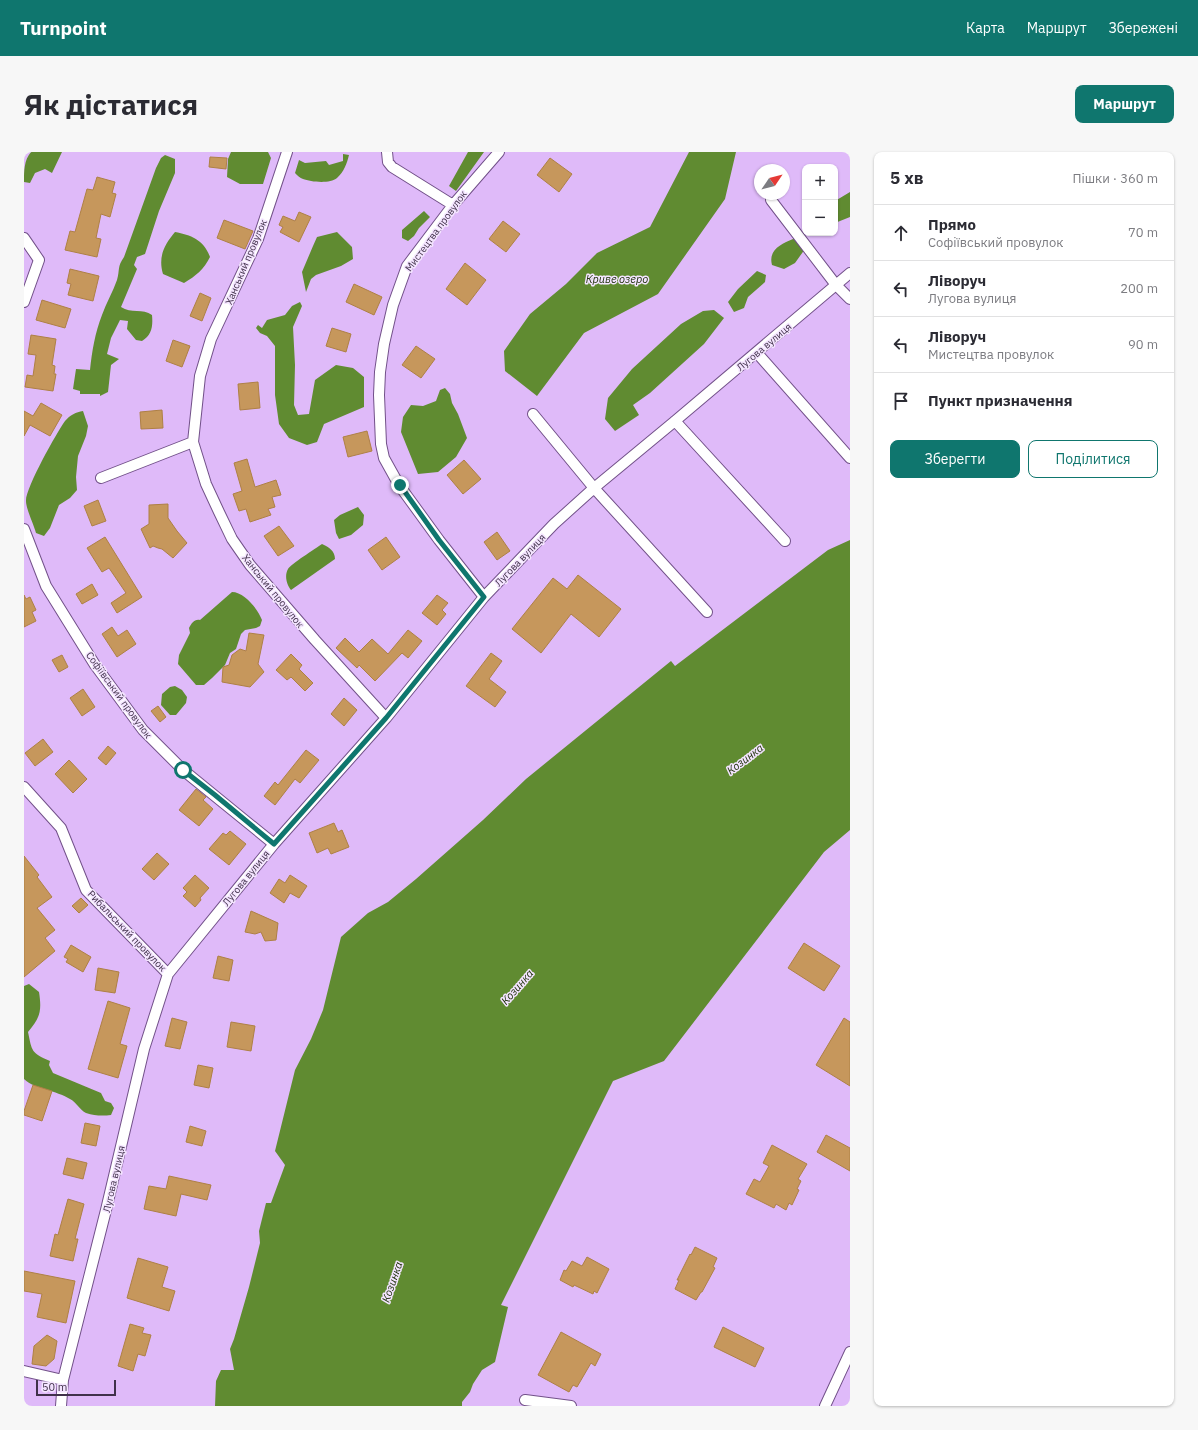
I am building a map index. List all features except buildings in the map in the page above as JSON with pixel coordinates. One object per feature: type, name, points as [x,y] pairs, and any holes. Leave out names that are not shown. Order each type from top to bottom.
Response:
[{"type":"street","name":"Ханський провулок","points":[[287,152],[258,239],[211,339],[200,376],[193,442],[206,484],[232,539],[250,565],[271,591],[386,718]]},
{"type":"street","points":[[387,152],[388,162],[392,168],[453,205]]},
{"type":"street","name":"Мистецтва провулок","points":[[484,597],[439,540],[400,485],[384,458],[381,444],[379,395],[380,372],[384,344],[393,305],[407,266],[453,205],[499,152]]},
{"type":"street","points":[[771,200],[836,284],[850,299]]},
{"type":"street","points":[[24,238],[39,260],[24,302]]},
{"type":"street","name":"Лугова вулиця","points":[[61,1406],[63,1380],[106,1210],[144,1049],[168,974],[274,844],[386,718],[484,597],[554,524],[594,488],[757,353],[850,273]]},
{"type":"street","points":[[757,353],[850,458]]},
{"type":"street","points":[[533,414],[594,488],[707,612]]},
{"type":"street","points":[[675,421],[785,541]]},
{"type":"street","points":[[101,478],[193,442]]},
{"type":"street","name":"Софіївський провулок","points":[[24,529],[46,586],[95,665],[143,730],[183,770],[274,844]]},
{"type":"street","name":"Рибальський провулок","points":[[24,787],[61,828],[86,890],[168,974]]},
{"type":"street","points":[[824,1406],[850,1352]]},
{"type":"street","points":[[24,1371],[63,1380]]},
{"type":"street","points":[[525,1400],[571,1406]]},
{"type":"water","points":[[31,152],[62,152],[52,173],[45,169],[35,173],[30,183],[24,182],[24,174],[26,162]]},
{"type":"water","points":[[231,152],[268,152],[271,158],[263,184],[240,184],[227,177],[228,159]]},
{"type":"water","points":[[468,152],[484,152],[456,191],[449,186]]},
{"type":"water","name":"Криве озеро","points":[[689,152],[736,152],[725,199],[658,294],[584,333],[537,396],[505,371],[504,351],[530,314],[566,284],[597,253],[650,227]]},
{"type":"water","points":[[343,154],[349,155],[345,167],[342,173],[334,180],[325,182],[311,181],[302,179],[295,173],[299,160],[305,163],[326,161],[329,165],[343,161]]},
{"type":"water","points":[[165,155],[175,159],[175,173],[159,211],[145,254],[137,257],[134,265],[137,269],[121,307],[152,315],[150,333],[142,341],[136,340],[127,329],[128,321],[120,320],[111,338],[107,354],[119,359],[111,365],[108,392],[100,396],[100,394],[80,394],[80,391],[73,389],[76,369],[90,370],[94,342],[105,306],[118,276],[122,260],[156,168],[161,158]]},
{"type":"water","points":[[850,192],[850,217],[838,222],[838,200]]},
{"type":"water","points":[[424,211],[430,217],[408,241],[402,238],[402,230]]},
{"type":"water","points":[[175,232],[192,237],[201,242],[210,257],[199,272],[184,283],[163,274],[161,262],[163,252]]},
{"type":"water","points":[[337,232],[352,247],[353,259],[341,266],[316,275],[311,279],[306,292],[302,272],[317,237]]},
{"type":"water","points":[[793,239],[798,240],[805,249],[795,263],[784,269],[772,265],[772,255],[776,248]]},
{"type":"water","points":[[757,271],[766,275],[765,282],[748,297],[744,308],[734,312],[728,302],[738,289]]},
{"type":"water","points":[[300,302],[302,306],[293,327],[295,365],[294,405],[298,415],[309,414],[315,380],[336,365],[353,368],[364,377],[364,407],[324,424],[317,442],[307,445],[289,438],[279,424],[275,395],[275,346],[267,336],[260,333],[256,328],[258,325],[262,328],[267,320],[285,315],[292,306]]},
{"type":"water","points":[[714,310],[724,318],[704,344],[650,393],[633,405],[639,415],[615,431],[605,419],[608,398],[632,369],[681,324],[703,311]]},
{"type":"water","points":[[445,388],[450,394],[452,403],[467,438],[456,457],[438,472],[418,474],[401,432],[403,417],[411,405],[423,406],[436,401],[440,390]]},
{"type":"water","points":[[83,411],[88,426],[86,436],[78,456],[76,477],[77,490],[70,498],[59,505],[50,528],[44,536],[36,533],[26,504],[27,495],[42,461],[65,421],[73,414]]},
{"type":"water","points":[[358,507],[364,515],[363,525],[351,535],[339,539],[336,533],[334,520],[340,515]]},
{"type":"water","name":"Козинка","points":[[850,540],[850,830],[824,852],[664,1061],[613,1081],[501,1305],[508,1307],[495,1362],[482,1370],[470,1392],[462,1402],[462,1406],[215,1406],[216,1381],[221,1370],[234,1370],[230,1349],[249,1287],[260,1243],[259,1231],[266,1203],[271,1203],[285,1165],[275,1151],[295,1070],[311,1039],[323,1010],[341,937],[368,913],[388,902],[416,879],[483,820],[526,779],[671,661],[675,666],[828,550]]},
{"type":"water","points":[[322,544],[331,550],[335,559],[291,590],[286,580],[288,569],[298,560]]},
{"type":"water","points":[[232,592],[246,598],[254,606],[262,620],[260,626],[245,630],[241,634],[236,649],[230,653],[225,665],[204,685],[196,685],[178,664],[179,655],[190,633],[189,628],[193,622],[200,620]]},
{"type":"water","points":[[175,686],[182,690],[187,697],[186,703],[176,715],[170,715],[161,705],[162,694],[170,687]]},
{"type":"water","points":[[29,984],[39,992],[40,999],[38,1018],[28,1032],[33,1051],[39,1056],[50,1061],[49,1065],[53,1073],[101,1093],[105,1101],[111,1103],[114,1108],[111,1115],[99,1116],[86,1113],[70,1099],[34,1086],[24,1079],[24,986]]},
{"type":"route","points":[[183,770],[274,844],[386,718],[484,597],[439,540],[400,485]]}]
